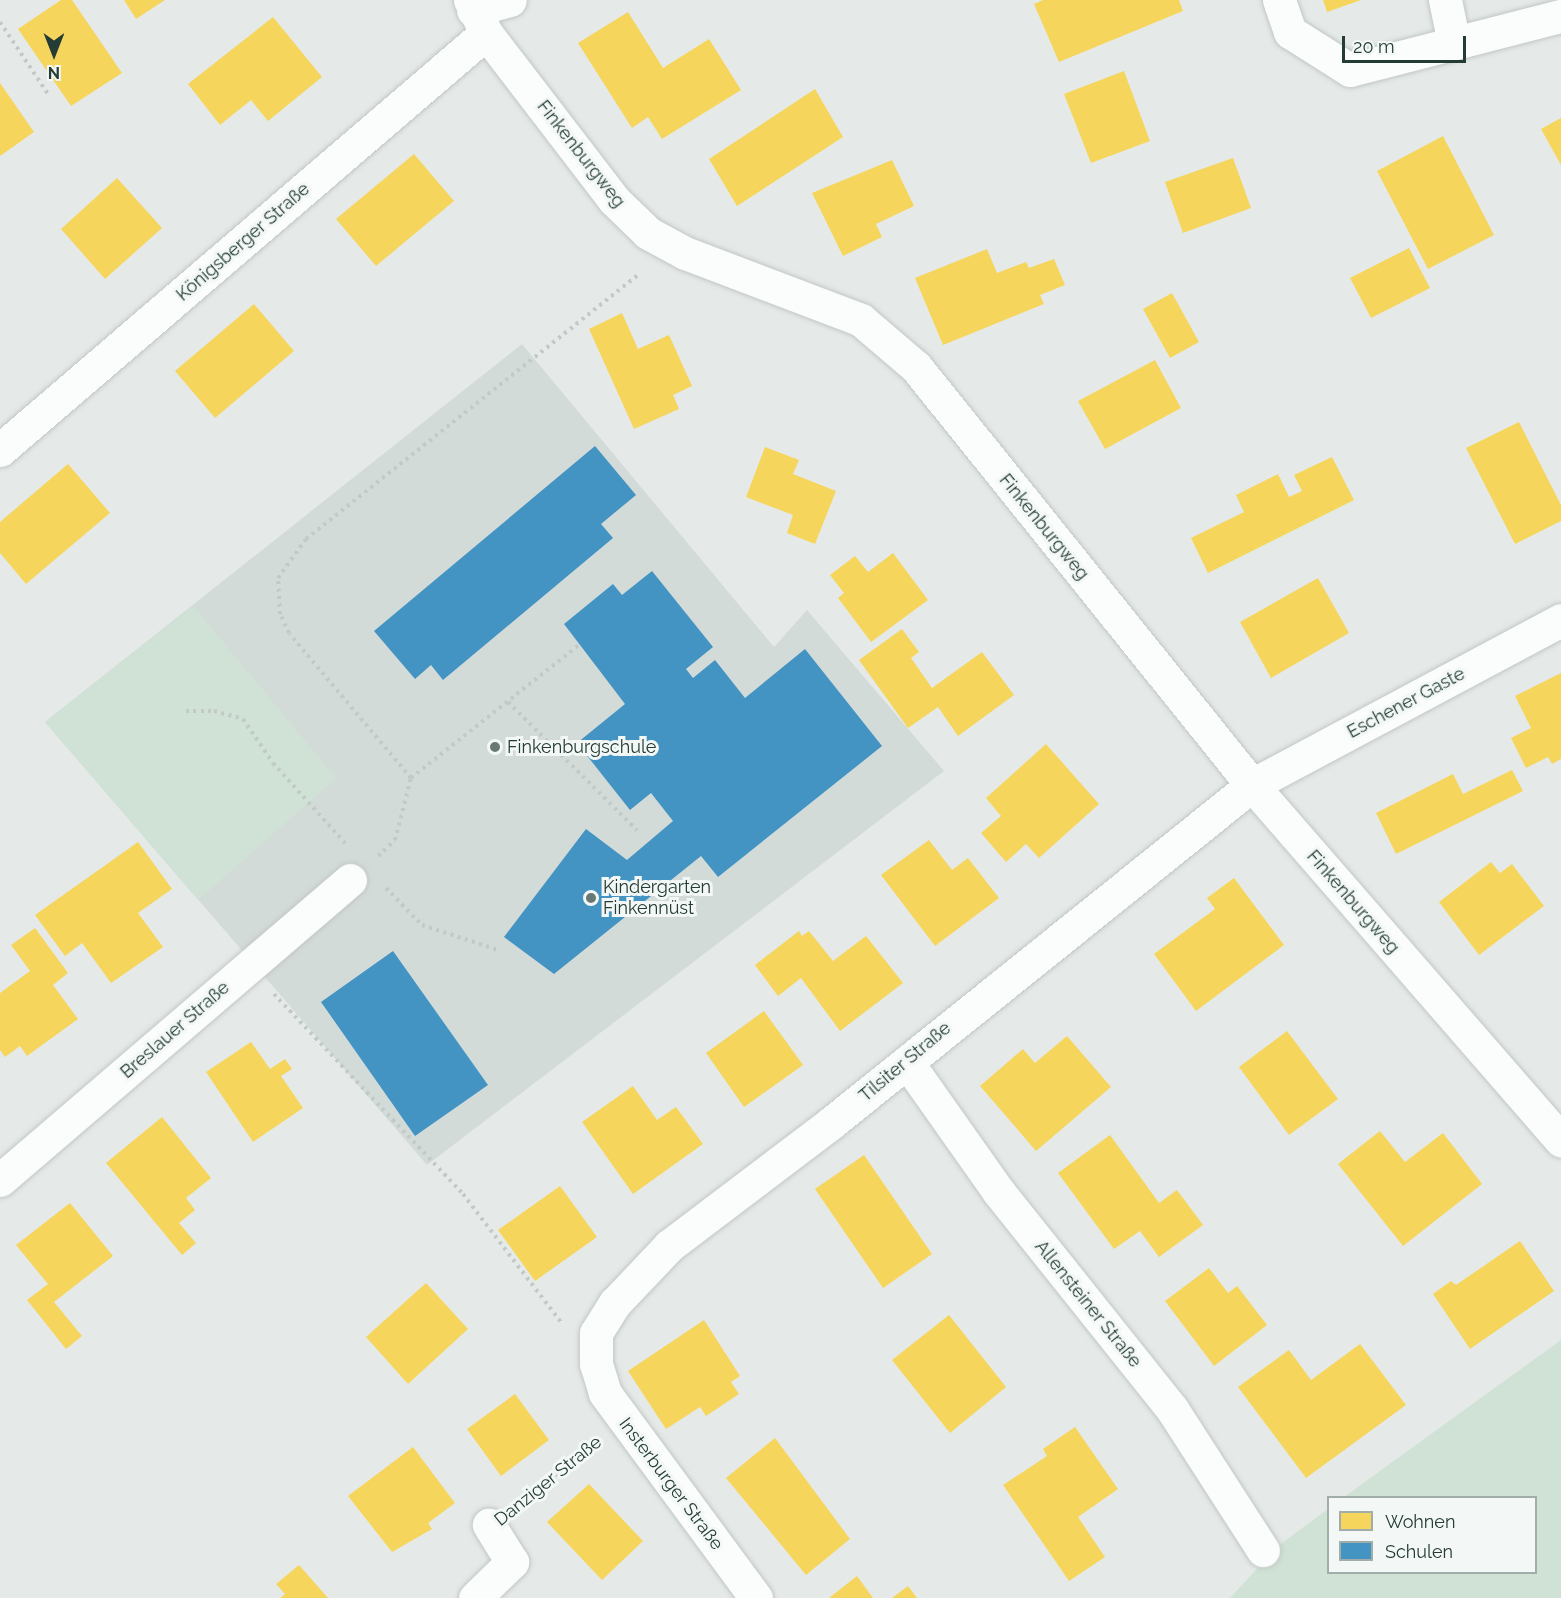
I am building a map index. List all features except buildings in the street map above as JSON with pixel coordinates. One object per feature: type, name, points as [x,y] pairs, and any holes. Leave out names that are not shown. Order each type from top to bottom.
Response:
[{"type":"street","points":[[476,14],[510,0]]},
{"type":"street","points":[[1279,0],[1290,32],[1350,70],[1561,16]]},
{"type":"street","points":[[1445,0],[1454,43]]},
{"type":"street","name":"Finkenburgweg","points":[[476,14],[614,200],[648,233],[674,246],[861,320],[895,345],[1252,785],[1561,1141]]},
{"type":"street","name":"Königsberger Straße","points":[[0,450],[476,14]]},
{"type":"street","name":"Eschener Gaste","points":[[1252,785],[1561,620]]},
{"type":"street","name":"Tilsiter Straße","points":[[596,1364],[596,1333],[615,1303],[669,1246],[907,1062],[1252,785]]},
{"type":"street","name":"Breslauer Straße","points":[[0,1180],[358,873]]},
{"type":"street","name":"Allensteiner Straße","points":[[907,1062],[998,1191],[1172,1409],[1263,1550]]},
{"type":"street","name":"Insterburger Straße","points":[[596,1364],[622,1422],[756,1598]]},
{"type":"street","name":"Danziger Straße","points":[[475,1598],[512,1562],[489,1525]]},
{"type":"path","points":[[0,22],[48,94]]},
{"type":"path","points":[[411,778],[290,633],[278,596],[287,558],[674,246]]},
{"type":"path","points":[[358,873],[395,840],[411,778],[580,644]]},
{"type":"path","points":[[508,702],[637,830]]},
{"type":"path","points":[[186,711],[214,711],[243,719],[273,763],[358,873],[422,925],[498,950]]},
{"type":"path","points":[[248,967],[463,1194],[596,1364]]},
{"type":"path","name":"Danziger Straße","points":[[489,1525],[622,1422]]},
{"type":"shaded area","name":"Finkenburgschule","points":[[522,344],[774,647],[807,610],[944,771],[427,1165],[45,722]]},
{"type":"green space","points":[[193,606],[336,778],[198,900],[45,722]]},
{"type":"green space","points":[[1561,1340],[1561,1598],[1230,1598],[1278,1546],[1327,1510],[1327,1574],[1537,1574],[1537,1496],[1345,1496]]},
{"type":"place","name":"Finkenburgschule","points":[[495,747]]},
{"type":"place","name":"Kindergarten Finkennüst","points":[[591,898]]}]
